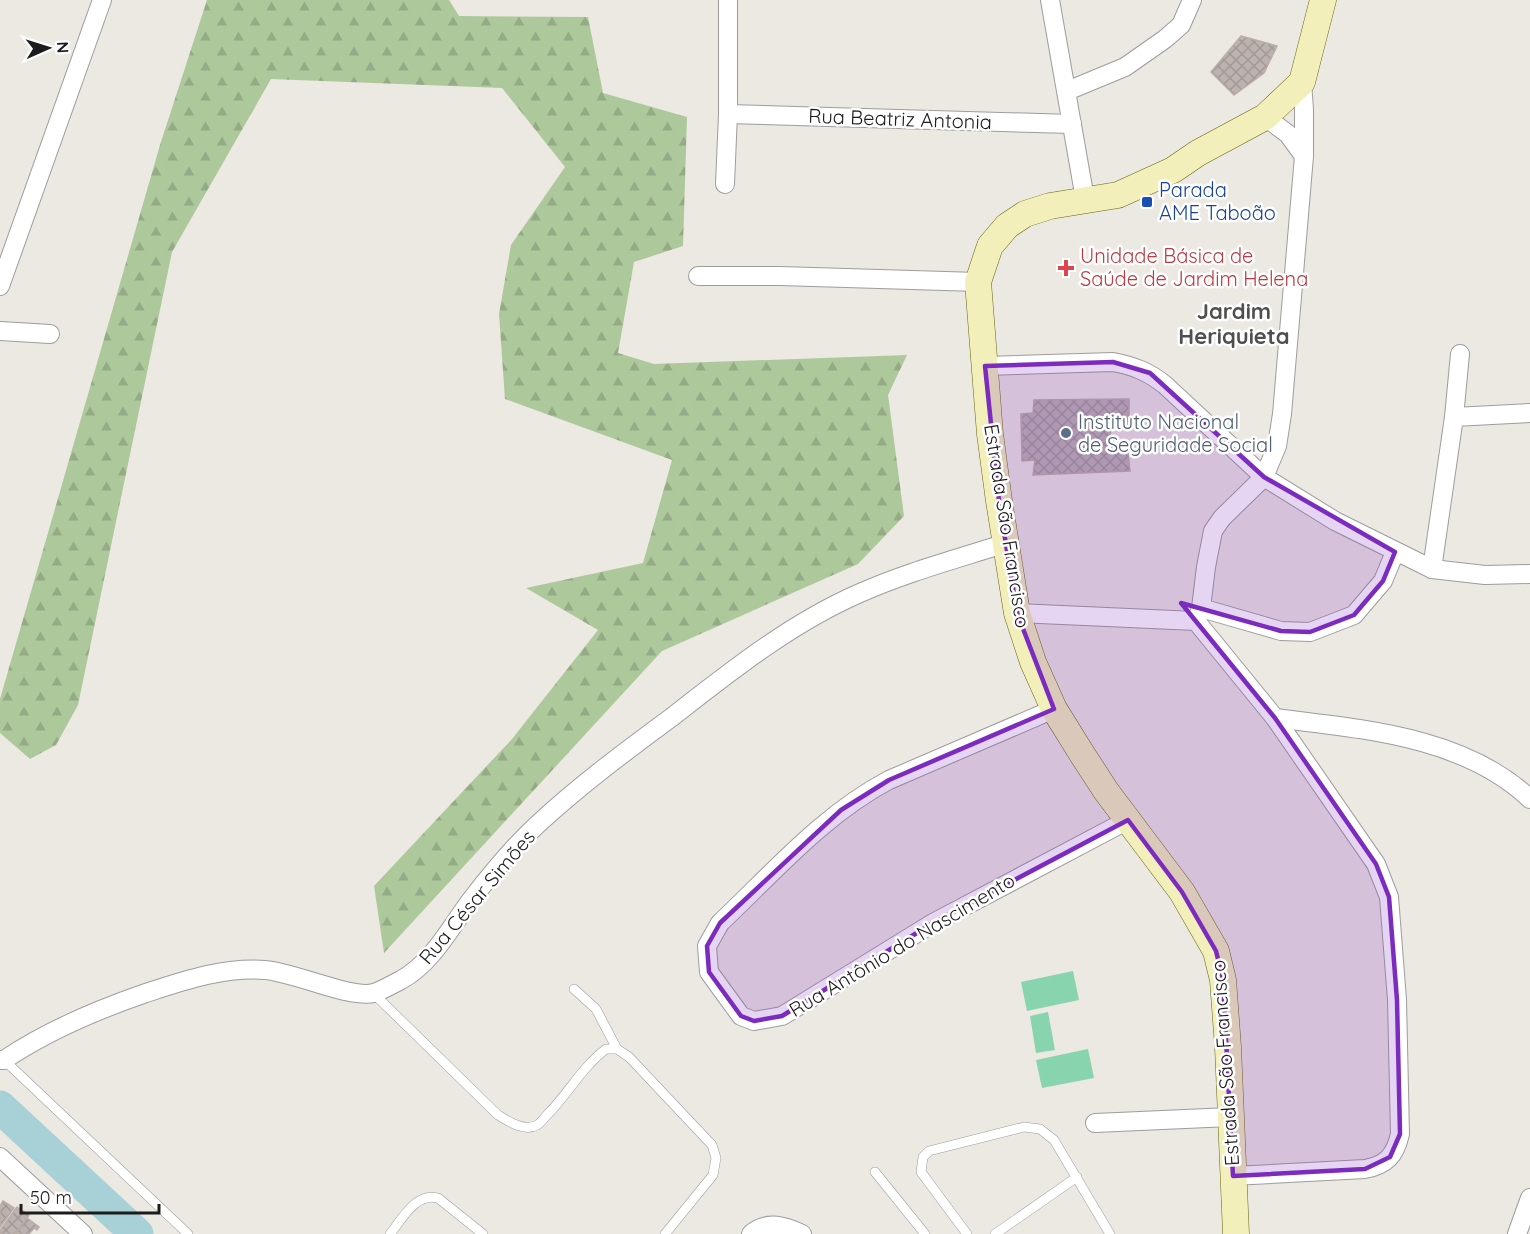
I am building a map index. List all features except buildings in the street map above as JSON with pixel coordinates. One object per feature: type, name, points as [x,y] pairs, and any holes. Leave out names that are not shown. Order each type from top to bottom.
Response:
[{"type":"main road","points":[[1302,82],[1323,0]]},
{"type":"main road","name":"Estrada São Francisco","points":[[1236,1234],[1222,980],[1216,951],[1182,892],[1082,754],[1053,709],[1033,662],[1017,613],[990,434],[978,282],[990,246],[1007,226],[1025,214],[1050,206],[1118,195],[1173,170],[1198,153],[1265,117],[1302,82]]},
{"type":"street","points":[[0,286],[102,0]]},
{"type":"street","points":[[725,184],[728,114],[728,0]]},
{"type":"street","points":[[1050,0],[1085,199]]},
{"type":"street","points":[[1067,91],[1125,67],[1165,39],[1181,25],[1192,0]]},
{"type":"street","points":[[1233,1176],[1352,1170],[1379,1166],[1390,1157],[1398,1144],[1400,1134],[1397,1000],[1389,897],[1376,864],[1275,718],[1198,614],[1213,531],[1222,518],[1264,477],[1277,446],[1282,414],[1304,156],[1302,82]]},
{"type":"street","name":"Rua Beatriz Antonia","points":[[728,114],[1072,124]]},
{"type":"street","points":[[1265,117],[1288,134],[1304,156]]},
{"type":"street","points":[[698,276],[978,282]]},
{"type":"street","points":[[0,331],[50,334]]},
{"type":"street","points":[[1432,569],[1454,417],[1460,354]]},
{"type":"street","points":[[985,366],[1113,362],[1133,366],[1150,373],[1264,477],[1335,521],[1432,569],[1485,575],[1530,574]]},
{"type":"street","points":[[1454,417],[1530,413]]},
{"type":"street","name":"Rua César Simões","points":[[373,993],[403,978],[423,964],[487,879],[536,825],[598,773],[737,666],[806,621],[857,594],[890,580],[1006,543]]},
{"type":"street","points":[[1017,613],[1198,614],[1281,631],[1310,632],[1354,615],[1383,581],[1395,552]]},
{"type":"street","name":"Rua Antônio do Nascimento","points":[[1053,709],[889,780],[863,794],[841,810],[720,923],[708,946],[710,972],[741,1016],[754,1021],[782,1016],[933,923],[1128,819]]},
{"type":"street","points":[[1275,718],[1391,733],[1442,748],[1491,771],[1530,799]]},
{"type":"street","points":[[2,1060],[43,1036],[100,1009],[200,976],[228,971],[266,970],[307,979],[348,992],[373,993]]},
{"type":"street","points":[[1095,1123],[1230,1117]]},
{"type":"street","points":[[0,1157],[84,1234]]},
{"type":"street","points":[[1517,1234],[1530,1198]]},
{"type":"street","points":[[751,1234],[757,1229],[772,1224],[802,1234]]},
{"type":"lane","points":[[574,990],[596,1009],[617,1049],[669,1098],[712,1145],[716,1158],[713,1175],[665,1234]]},
{"type":"lane","points":[[373,993],[498,1115],[511,1124],[526,1127],[537,1125],[571,1089],[594,1058],[606,1049],[617,1049]]},
{"type":"lane","points":[[2,1060],[188,1234]]},
{"type":"lane","points":[[967,1234],[921,1172],[922,1157],[929,1151],[1024,1127],[1040,1129],[1054,1140],[1110,1234]]},
{"type":"lane","points":[[875,1172],[926,1234]]},
{"type":"lane","points":[[995,1234],[1077,1177]]},
{"type":"lane","points":[[390,1234],[415,1203],[430,1196],[438,1198],[483,1234]]},
{"type":"highlighted area","points":[[1113,362],[1150,373],[1264,477],[1395,552],[1383,581],[1354,615],[1310,632],[1281,631],[1181,603],[1275,718],[1376,864],[1389,897],[1397,1000],[1400,1134],[1390,1157],[1365,1169],[1233,1176],[1223,980],[1216,951],[1182,892],[1128,820],[933,923],[782,1016],[754,1021],[741,1016],[709,972],[707,946],[720,923],[841,810],[889,780],[1054,709],[1017,613],[999,501],[985,366]]},
{"type":"green space","points":[[207,0],[449,0],[459,16],[588,17],[603,93],[687,117],[683,246],[634,262],[618,353],[654,364],[907,355],[888,395],[904,516],[858,564],[662,651],[384,953],[374,886],[512,739],[598,630],[526,588],[643,563],[672,460],[505,399],[499,314],[511,245],[565,167],[502,88],[271,79],[172,252],[78,705],[56,745],[30,759],[0,733],[0,699],[160,145]]},
{"type":"green space","points":[[1073,971],[1079,1000],[1027,1011],[1021,982]]},
{"type":"green space","points":[[1048,1012],[1055,1050],[1036,1053],[1030,1016]]},
{"type":"green space","points":[[1088,1049],[1094,1078],[1042,1088],[1036,1060]]},
{"type":"waterway","points":[[0,1107],[137,1234]]},
{"type":"place","name":"Parada AME Taboão","points":[[1147,202]]},
{"type":"place","name":"Unidade Básica de Saúde de Jardim Helena","points":[[1066,268]]},
{"type":"place","name":"Instituto Nacional de Seguridade Social","points":[[1066,433]]},
{"type":"district","name":"Jardim Heriquieta","points":[[1234,324]]}]
